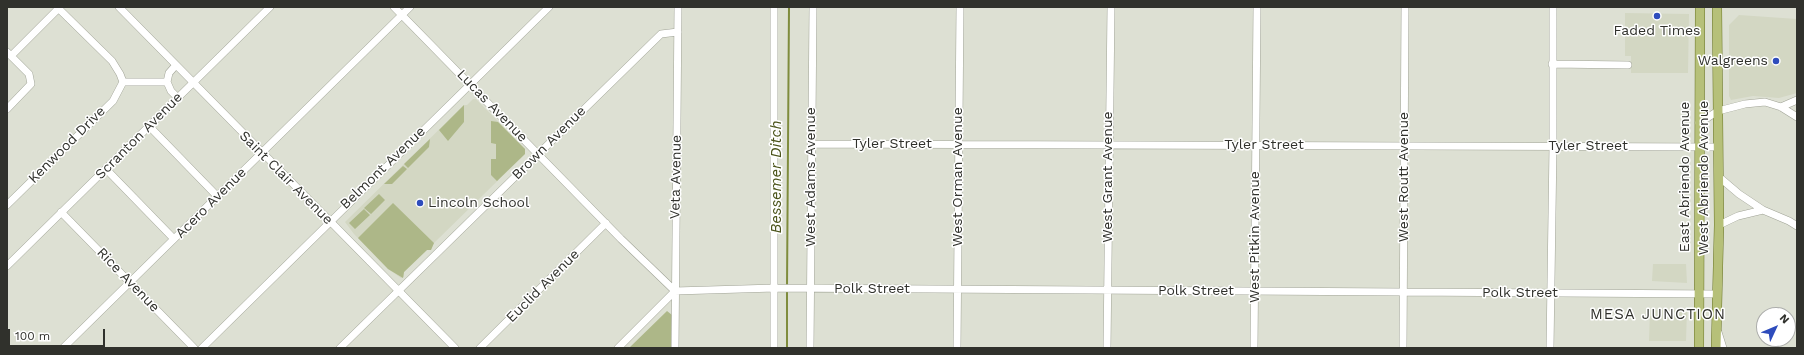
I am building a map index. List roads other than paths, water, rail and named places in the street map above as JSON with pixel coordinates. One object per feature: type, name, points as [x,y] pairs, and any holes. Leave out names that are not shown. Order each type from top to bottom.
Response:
[{"type":"main road","name":"East Abriendo Avenue","points":[[1699,348],[1700,7]]},
{"type":"main road","name":"West Abriendo Avenue","points":[[1716,348],[1719,225],[1717,7]]},
{"type":"street","name":"Scranton Avenue","points":[[7,266],[270,7]]},
{"type":"street","name":"Lucas Avenue","points":[[394,7],[606,223],[675,291]]},
{"type":"street","name":"Acero Avenue","points":[[63,348],[410,7]]},
{"type":"street","name":"Belmont Avenue","points":[[202,348],[549,7]]},
{"type":"street","name":"Veta Avenue","points":[[675,348],[678,7]]},
{"type":"street","points":[[774,7],[774,348]]},
{"type":"street","name":"West Adams Avenue","points":[[810,348],[813,7]]},
{"type":"street","name":"West Orman Avenue","points":[[957,348],[960,7]]},
{"type":"street","name":"West Grant Avenue","points":[[1107,348],[1108,145],[1111,7]]},
{"type":"street","name":"West Pitkin Avenue","points":[[1254,348],[1257,7]]},
{"type":"street","name":"West Routt Avenue","points":[[1403,348],[1405,7]]},
{"type":"street","points":[[1550,348],[1553,146],[1552,7]]},
{"type":"street","points":[[7,109],[31,84],[29,74],[9,54],[58,8],[112,61],[123,82],[167,82]]},
{"type":"street","name":"Saint Clair Avenue","points":[[124,9],[176,65],[454,348]]},
{"type":"street","name":"Brown Avenue","points":[[340,348],[661,34],[678,32]]},
{"type":"street","points":[[1552,64],[1628,65]]},
{"type":"street","points":[[176,65],[169,73],[167,82],[171,90],[178,98]]},
{"type":"street","name":"Kenwood Drive","points":[[7,205],[113,101],[121,89],[123,82]]},
{"type":"street","points":[[1781,107],[1797,100]]},
{"type":"street","points":[[1699,123],[1718,111],[1745,104],[1765,102],[1781,107],[1797,117]]},
{"type":"street","points":[[149,126],[218,196]]},
{"type":"street","name":"Tyler Street","points":[[811,144],[1718,147]]},
{"type":"street","points":[[106,169],[174,238]]},
{"type":"street","points":[[1719,178],[1762,210],[1789,221],[1797,226]]},
{"type":"street","points":[[1719,225],[1738,216],[1762,210]]},
{"type":"street","name":"Rice Avenue","points":[[62,212],[194,348]]},
{"type":"street","name":"Euclid Avenue","points":[[480,348],[606,223]]},
{"type":"street","name":"Polk Street","points":[[675,291],[810,288],[1717,294]]},
{"type":"street","points":[[618,348],[675,291]]},
{"type":"street","points":[[1716,324],[1722,348]]},
{"type":"waterway","name":"Bessemer Ditch","points":[[787,286],[789,7]]},
{"type":"waterway","name":"Bessemer Ditch","points":[[787,290],[787,348]]},
{"type":"place","name":"Faded Times","points":[[1657,16]]},
{"type":"place","name":"Walgreens","points":[[1776,61]]},
{"type":"place","name":"Lincoln School","points":[[420,203]]},
{"type":"district","name":"MESA JUNCTION","points":[[1658,315]]}]
